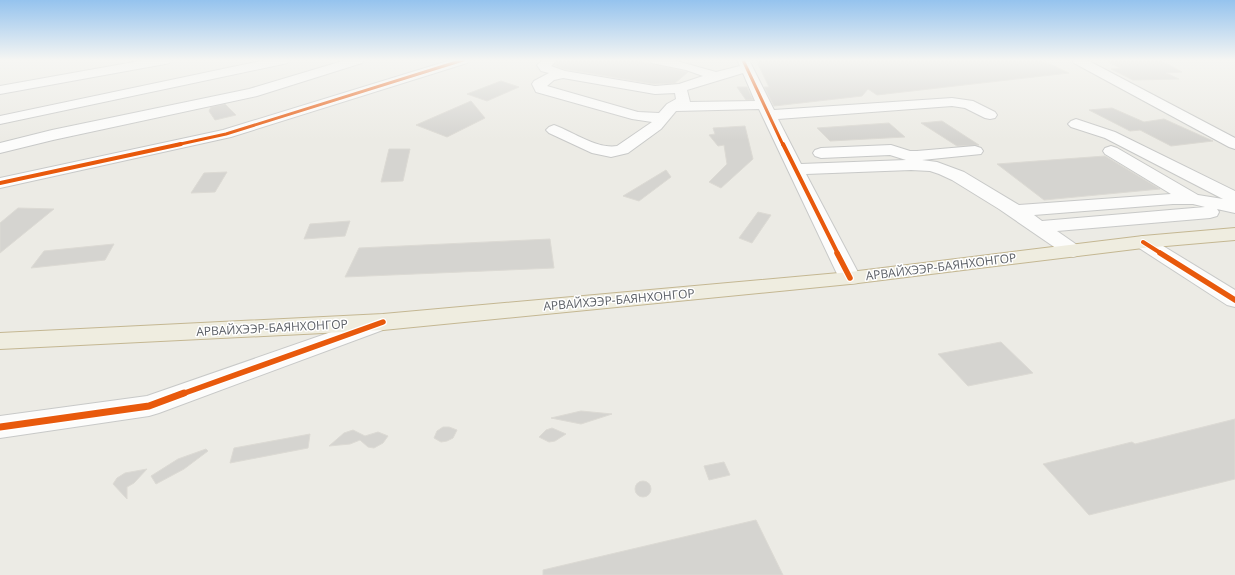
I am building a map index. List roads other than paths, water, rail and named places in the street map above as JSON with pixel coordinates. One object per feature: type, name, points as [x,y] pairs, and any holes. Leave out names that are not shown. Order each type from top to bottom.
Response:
[{"type":"highway","name":"АРВАЙХЭЭР-БАЯНХОНГОР","points":[[2,342],[383,322],[850,278],[1143,242],[1235,234]]},
{"type":"street","points":[[0,90],[17,87]]},
{"type":"street","points":[[0,120],[156,87]]},
{"type":"street","points":[[0,148],[52,135],[252,92],[269,87]]},
{"type":"street","points":[[0,184],[226,134],[380,87]]},
{"type":"street","points":[[541,87],[541,89],[637,116],[668,112],[766,107],[837,110],[952,102],[968,104],[990,115]]},
{"type":"street","points":[[558,93],[571,87]]},
{"type":"street","points":[[631,87],[646,90],[684,87]]},
{"type":"street","points":[[728,87],[729,90],[766,107]]},
{"type":"street","points":[[756,87],[791,162],[850,278]]},
{"type":"street","points":[[1128,87],[1235,144]]},
{"type":"street","points":[[554,130],[598,150],[611,152],[622,150],[637,141],[656,126],[668,112],[684,101],[680,88]]},
{"type":"street","points":[[837,110],[853,100]]},
{"type":"street","points":[[1076,124],[1110,135],[1235,198]]},
{"type":"street","points":[[1102,146],[1193,199]]},
{"type":"street","points":[[791,162],[891,150],[909,156],[976,151]]},
{"type":"street","points":[[791,162],[931,166],[958,176],[1016,211],[1073,251]]},
{"type":"street","points":[[1016,211],[1174,199],[1193,199],[1235,208]]},
{"type":"street","points":[[1040,227],[1235,208]]},
{"type":"street","points":[[1143,242],[1235,300]]},
{"type":"street","points":[[0,427],[149,406],[383,322]]}]
